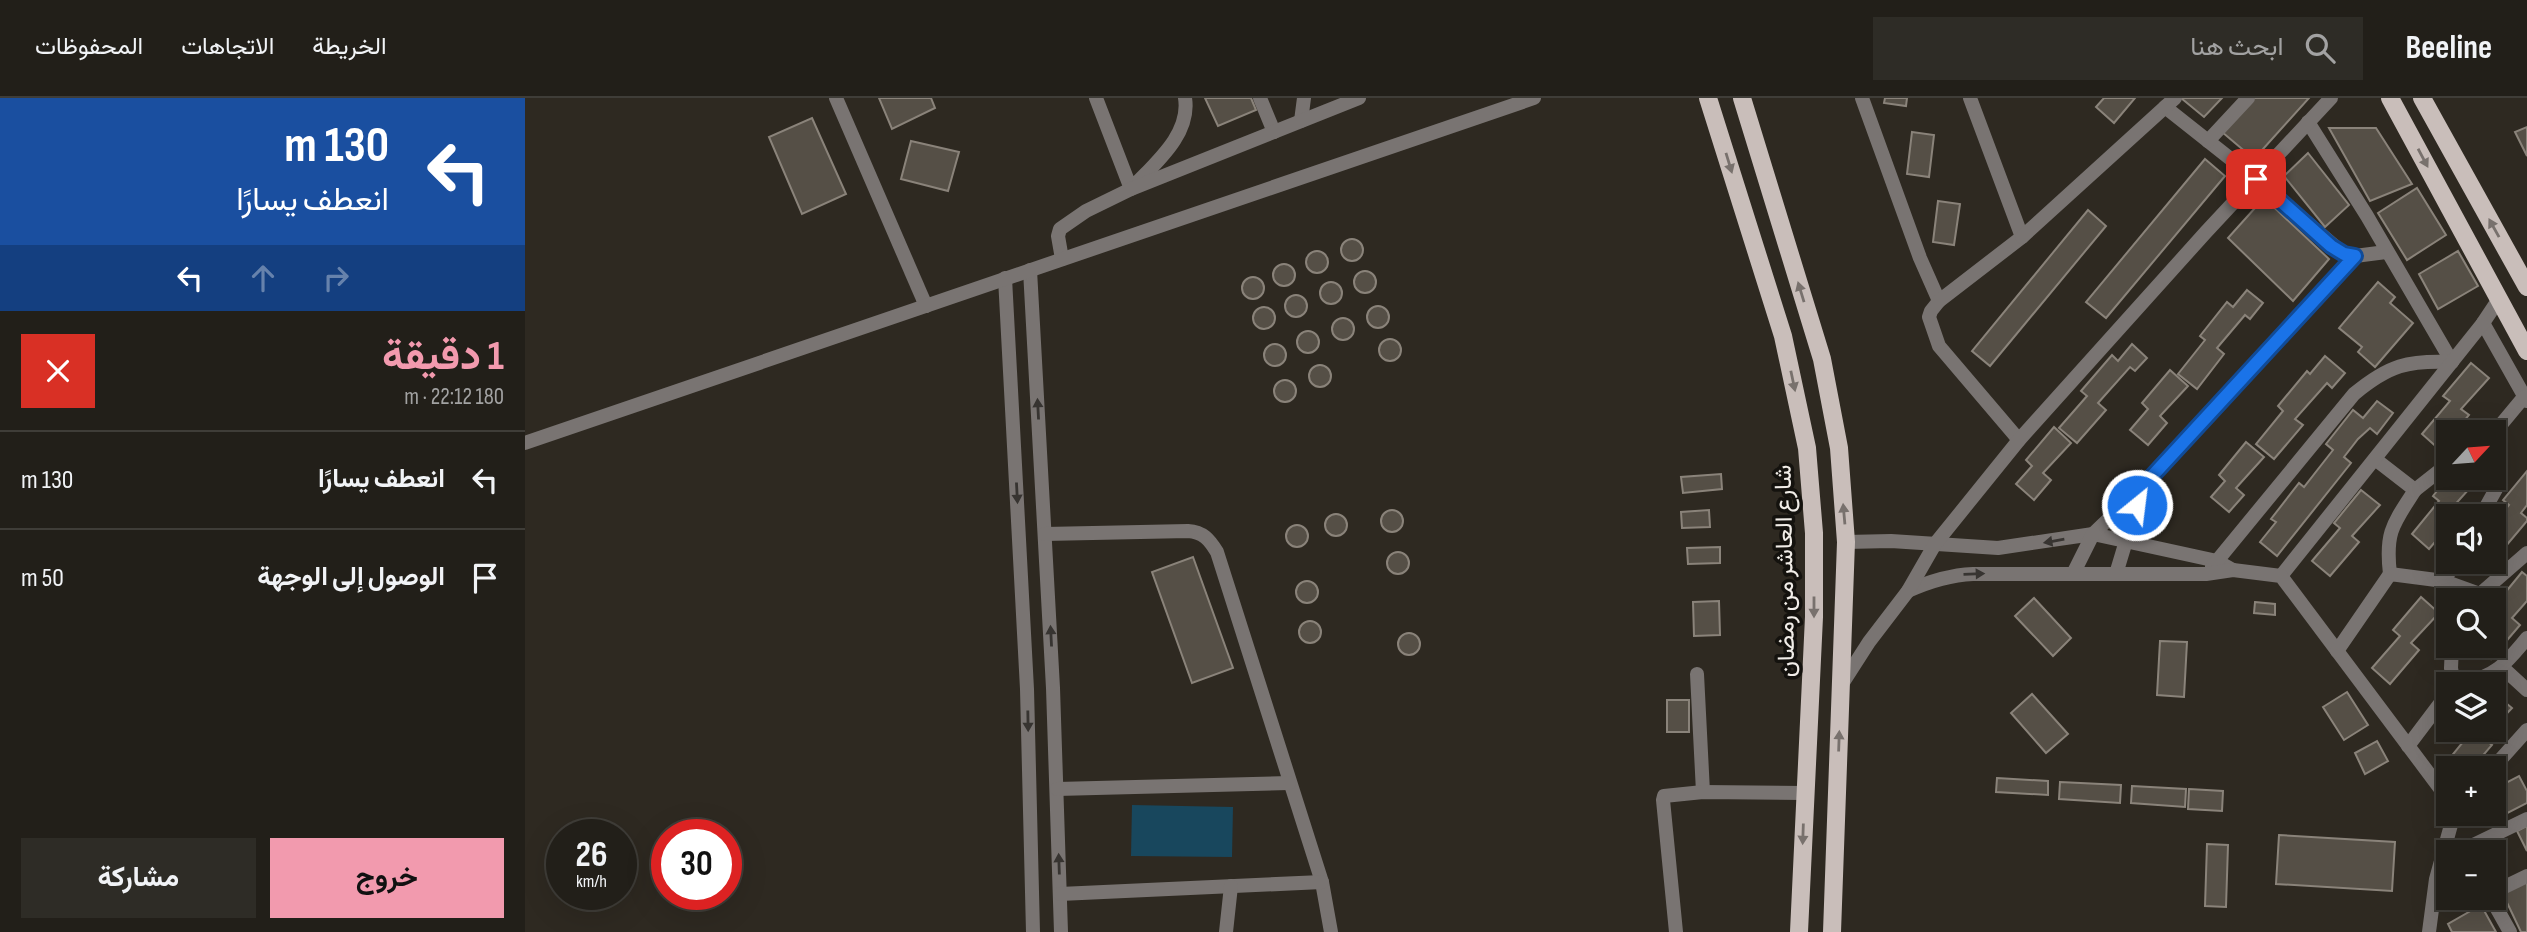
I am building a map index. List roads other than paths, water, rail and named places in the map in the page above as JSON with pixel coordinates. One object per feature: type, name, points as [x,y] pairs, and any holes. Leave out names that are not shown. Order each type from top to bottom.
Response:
[{"type":"main road","name":"شارع العاشر من رمضان","points":[[1708,98],[1783,335],[1807,448],[1814,533],[1815,617],[1799,932]]},
{"type":"main road","points":[[1742,98],[1822,359],[1839,448],[1846,542],[1832,932]]},
{"type":"main road","points":[[2390,98],[2527,351]]},
{"type":"main road","points":[[2422,98],[2527,287]]},
{"type":"street","points":[[836,98],[926,306]]},
{"type":"street","points":[[1096,98],[1131,189]]},
{"type":"street","points":[[1131,189],[1174,141],[1184,120],[1185,98]]},
{"type":"street","points":[[1260,98],[1274,132]]},
{"type":"street","points":[[1301,121],[1304,98]]},
{"type":"street","points":[[1062,259],[1058,236],[1067,223],[1131,189],[1359,98]]},
{"type":"street","points":[[525,443],[1534,98]]},
{"type":"street","points":[[1862,98],[1938,301]]},
{"type":"street","points":[[1970,98],[2022,237]]},
{"type":"street","points":[[2208,141],[2248,98]]},
{"type":"street","points":[[1842,684],[1908,590],[1935,544],[2019,440],[2331,98]]},
{"type":"street","points":[[2019,440],[1939,346],[1929,317],[1931,311],[1938,301],[2022,237],[2170,103],[2208,141],[2256,179],[2331,246],[2344,254],[2355,256],[2386,252]]},
{"type":"street","points":[[2308,122],[2367,216],[2452,362]]},
{"type":"street","points":[[2074,572],[2093,534],[2143,486],[2355,256]]},
{"type":"street","points":[[1030,270],[1057,789],[1061,932]]},
{"type":"street","points":[[1006,278],[1027,689],[1034,932]]},
{"type":"street","points":[[2281,576],[2483,323],[2499,299]]},
{"type":"street","points":[[2483,323],[2526,399],[2506,420]]},
{"type":"street","points":[[2206,574],[2363,387],[2411,362],[2452,362]]},
{"type":"street","points":[[2375,459],[2415,490]]},
{"type":"street","points":[[2337,651],[2391,574],[2388,549],[2393,524],[2415,490],[2436,473]]},
{"type":"street","points":[[2116,574],[2143,486]]},
{"type":"street","points":[[1045,534],[1199,531],[1217,551],[1322,881],[1331,932]]},
{"type":"street","points":[[1846,542],[2015,547],[2093,534],[2217,561],[2233,570]]},
{"type":"street","points":[[2488,588],[2527,553]]},
{"type":"street","points":[[1908,590],[1954,575],[2074,572],[2206,574],[2233,570],[2281,576],[2436,783]]},
{"type":"street","points":[[2391,574],[2444,581],[2459,588]]},
{"type":"street","points":[[2444,581],[2448,574]]},
{"type":"street","points":[[2495,672],[2503,668],[2527,638]]},
{"type":"street","points":[[2503,668],[2527,690]]},
{"type":"street","points":[[1697,674],[1703,792]]},
{"type":"street","points":[[2408,746],[2436,709]]},
{"type":"street","points":[[2504,756],[2527,730]]},
{"type":"street","points":[[1057,789],[1289,783]]},
{"type":"street","points":[[1675,932],[1663,800],[1668,795],[1703,792],[1804,793]]},
{"type":"street","points":[[2486,840],[2527,818]]},
{"type":"street","points":[[2429,932],[2436,878],[2450,826]]},
{"type":"street","points":[[2506,886],[2527,876]]},
{"type":"street","points":[[1060,894],[1322,881]]},
{"type":"street","points":[[1226,932],[1231,886]]},
{"type":"street","points":[[2498,910],[2510,932]]},
{"type":"water","points":[[1132,805],[1233,807],[1232,857],[1131,856]]}]
